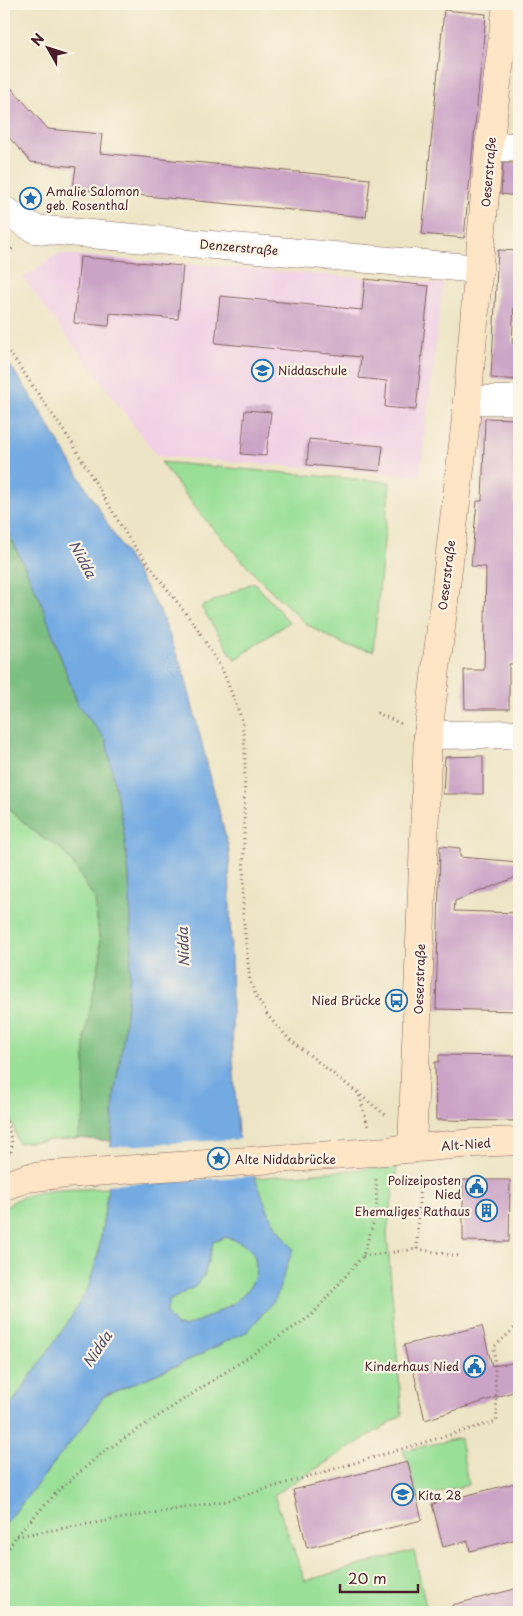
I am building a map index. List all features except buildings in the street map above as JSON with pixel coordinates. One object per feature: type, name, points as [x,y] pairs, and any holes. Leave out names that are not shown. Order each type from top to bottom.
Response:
[{"type":"street","name":"Oeserstraße","points":[[399,1160],[428,735],[467,400],[490,147],[507,4]]},
{"type":"street","points":[[490,147],[519,146]]},
{"type":"street","name":"Denzerstraße","points":[[4,210],[35,229],[479,268]]},
{"type":"street","points":[[467,400],[519,400]]},
{"type":"street","points":[[428,735],[519,734]]},
{"type":"street","name":"Alt-Nied","points":[[399,1160],[474,1143],[519,1141]]},
{"type":"street","points":[[5,1185],[27,1178],[51,1175],[399,1160]]},
{"type":"path","points":[[4,344],[72,443],[129,539],[197,628],[223,671],[242,720],[245,749],[243,915],[250,981],[268,1016],[289,1039],[392,1119]]},
{"type":"path","points":[[358,1091],[369,1129]]},
{"type":"path","points":[[4,1112],[12,1143],[5,1185]]},
{"type":"path","points":[[399,1160],[417,1249]]},
{"type":"path","points":[[4,1556],[16,1536],[60,1489],[102,1454],[311,1316],[363,1256],[377,1211],[399,1160]]},
{"type":"path","points":[[363,1256],[417,1249],[458,1256]]},
{"type":"path","points":[[16,1536],[225,1501],[496,1421],[494,1347],[519,1324]]},
{"type":"shaded area","name":"Niddaschule","points":[[58,254],[443,284],[420,476],[157,456],[23,278]]},
{"type":"green space","points":[[161,462],[390,482],[373,651],[346,646],[306,624],[258,578],[201,515]]},
{"type":"green space","points":[[4,523],[40,599],[78,705],[106,740],[123,827],[129,874],[132,949],[124,1035],[115,1090],[111,1141],[77,1138],[84,1116],[85,1036],[101,954],[95,900],[74,865],[58,846],[41,837],[11,811],[4,798]]},
{"type":"green space","points":[[254,582],[289,622],[235,660],[201,607]]},
{"type":"green space","points":[[4,798],[11,811],[41,837],[58,845],[74,865],[95,900],[101,954],[85,1036],[84,1116],[77,1138],[18,1143],[4,1092]]},
{"type":"green space","points":[[397,1167],[387,1233],[402,1415],[274,1495],[305,1581],[414,1550],[427,1612],[4,1612],[4,1526],[85,1424],[104,1396],[178,1365],[248,1331],[261,1314],[293,1249],[271,1218],[254,1178]]},
{"type":"green space","points":[[108,1188],[98,1255],[89,1288],[4,1415],[4,1211],[11,1203],[36,1193]]},
{"type":"green space","points":[[225,1237],[243,1244],[253,1254],[255,1258],[255,1272],[252,1284],[234,1303],[222,1310],[185,1327],[176,1326],[166,1313],[169,1301],[194,1287],[204,1276],[213,1242]]},
{"type":"green space","points":[[460,1438],[468,1485],[417,1498],[408,1462],[403,1451]]},
{"type":"water","name":"Nidda","points":[[4,356],[34,401],[160,611],[184,673],[229,850],[233,1058],[238,1134],[271,1218],[293,1249],[276,1298],[248,1331],[178,1365],[104,1396],[85,1424],[4,1526],[4,1415],[68,1322],[88,1288],[98,1255],[107,1197],[115,1090],[124,1035],[132,949],[129,874],[123,827],[106,740],[78,705],[40,599],[4,523]],"holes":[[[225,1237],[243,1244],[253,1254],[255,1258],[255,1272],[252,1284],[234,1303],[222,1310],[185,1327],[176,1326],[166,1313],[169,1301],[194,1287],[204,1276],[213,1242]]]},
{"type":"pier","points":[[242,1139],[255,1176],[106,1185],[108,1147]]},
{"type":"place","name":"Amalie Salomon geb. Rosenthal","points":[[30,198]]},
{"type":"place","name":"Niddaschule","points":[[262,370]]},
{"type":"place","name":"Nied Brücke","points":[[397,1000]]},
{"type":"place","name":"Alte Niddabrücke","points":[[219,1159]]},
{"type":"place","name":"Polizeiposten Nied","points":[[477,1187]]},
{"type":"place","name":"Ehemaliges Rathaus","points":[[486,1211]]},
{"type":"place","name":"Kinderhaus Nied","points":[[475,1366]]},
{"type":"place","name":"Kita 28","points":[[402,1495]]}]
